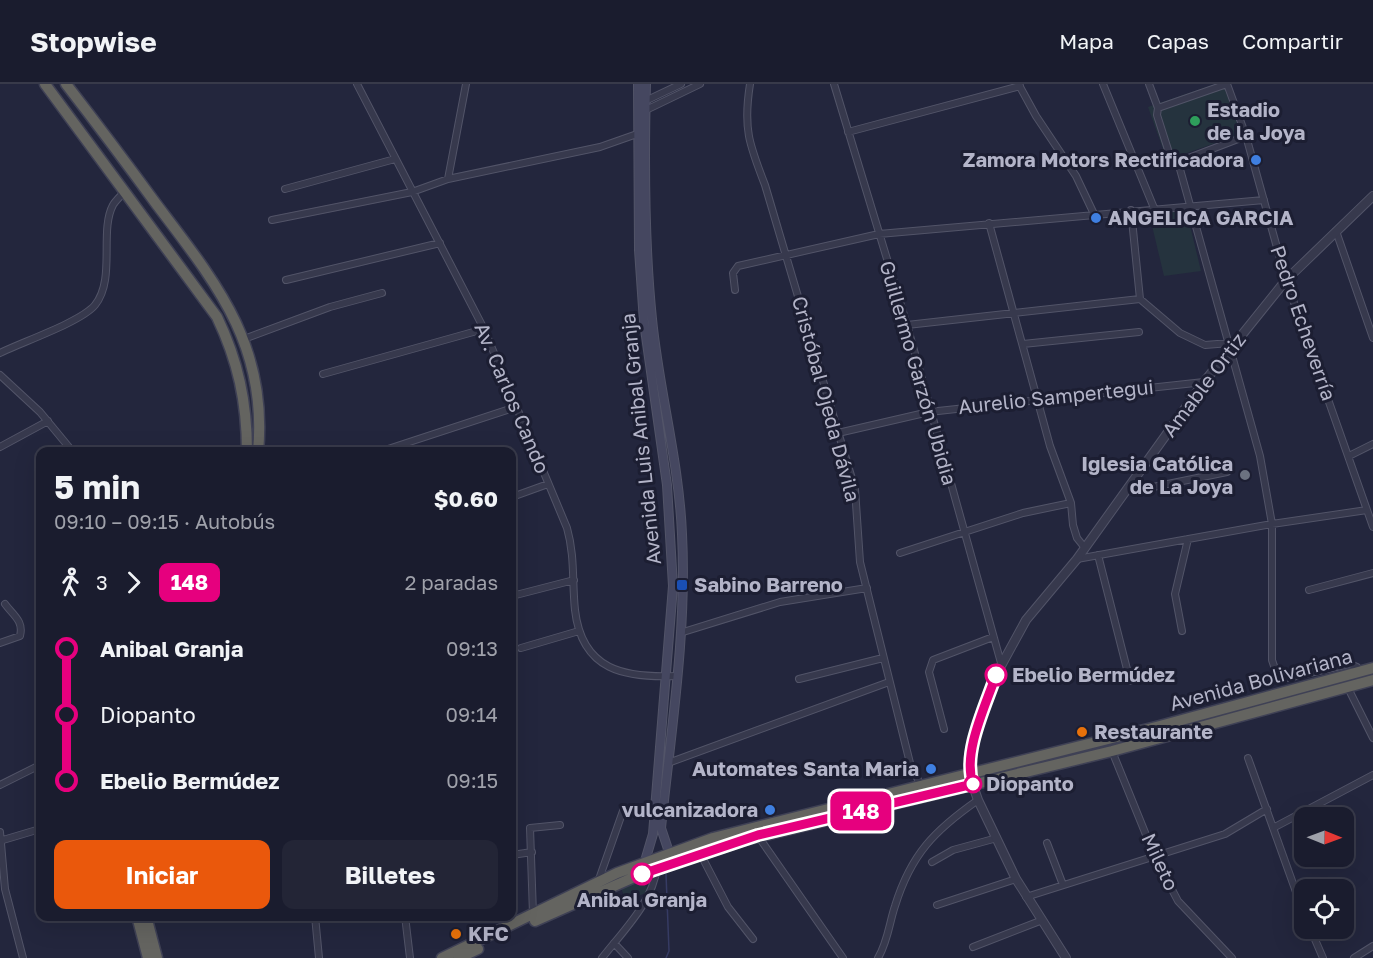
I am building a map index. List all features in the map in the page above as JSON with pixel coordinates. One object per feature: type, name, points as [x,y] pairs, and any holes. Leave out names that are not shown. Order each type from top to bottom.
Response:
[{"type":"highway","points":[[45,84],[126,190],[217,317],[227,338],[243,387],[247,419],[247,447]]},
{"type":"highway","points":[[66,84],[222,292],[244,339],[256,380],[258,447]]},
{"type":"highway","name":"Avenida Bolivariana","points":[[442,958],[598,882],[669,852],[771,822],[921,786],[971,779],[1112,751],[1345,682],[1359,672],[1373,668]]},
{"type":"highway","name":"Avenida Bolivariana","points":[[459,958],[522,926],[657,867],[758,835],[1345,682],[1373,680]]},
{"type":"highway","points":[[138,921],[148,958]]},
{"type":"highway","points":[[147,921],[157,958]]},
{"type":"main road","name":"Avenida Luis Anibal Granja","points":[[638,84],[642,102]]},
{"type":"main road","name":"Avenida Luis Anibal Granja","points":[[645,861],[653,834],[673,586],[667,485],[644,312],[639,250],[637,134],[646,84]]},
{"type":"main road","name":"Avenida Luis Anibal Granja","points":[[641,112],[646,249],[652,321],[678,484],[682,545],[680,633],[662,828],[669,852]]},
{"type":"street","name":"Av. Carlos Cando","points":[[357,84],[484,329],[548,484],[570,542],[575,609],[579,631],[589,650],[604,665],[625,674],[676,676]]},
{"type":"street","points":[[448,179],[466,84]]},
{"type":"street","points":[[642,102],[681,84]]},
{"type":"street","points":[[641,112],[700,84]]},
{"type":"street","name":"Cristóbal Ojeda Dávila","points":[[750,84],[746,111],[747,131],[855,489],[860,562],[910,762],[921,786]]},
{"type":"street","name":"Guillermo Garzón Ubidia","points":[[834,84],[907,325],[929,412],[1001,663]]},
{"type":"street","points":[[1103,84],[1154,208]]},
{"type":"street","points":[[1149,84],[1158,108],[1157,115],[1170,156],[1178,162],[1231,345],[1260,456],[1272,524],[1272,660],[1275,669],[1280,676],[1287,678],[1350,664],[1357,667],[1359,672]]},
{"type":"street","points":[[1158,108],[1227,84]]},
{"type":"street","name":"Pedro Echeverría","points":[[1227,84],[1246,136],[1286,280],[1373,527]]},
{"type":"street","points":[[848,132],[1020,85],[1076,176],[1094,214]]},
{"type":"street","points":[[272,220],[412,192],[448,179],[600,147],[637,134]]},
{"type":"street","points":[[1178,162],[1246,136]]},
{"type":"street","points":[[285,189],[395,159]]},
{"type":"street","points":[[0,353],[65,323],[95,305],[106,273],[112,207],[126,190]]},
{"type":"street","name":"Amable Ortiz","points":[[971,779],[970,753],[1001,663],[1026,620],[1077,559],[1231,345],[1286,280],[1373,196]]},
{"type":"street","points":[[735,290],[733,273],[738,266],[879,234],[1264,200]]},
{"type":"street","points":[[1131,210],[1140,299]]},
{"type":"street","points":[[989,223],[1050,446],[1071,503],[1077,538],[1085,548]]},
{"type":"street","points":[[1336,231],[1373,336]]},
{"type":"street","points":[[286,280],[440,243]]},
{"type":"street","points":[[244,339],[330,307],[382,293]]},
{"type":"street","points":[[907,325],[1140,299],[1146,302],[1167,325],[1190,338],[1204,345],[1231,345]]},
{"type":"street","points":[[323,374],[484,329]]},
{"type":"street","points":[[1023,344],[1139,332]]},
{"type":"street","points":[[0,375],[48,421],[68,447]]},
{"type":"street","name":"Aurelio Sampertegui","points":[[838,433],[929,412],[1037,398],[1204,381]]},
{"type":"street","points":[[394,447],[516,407]]},
{"type":"street","points":[[0,447],[48,421]]},
{"type":"street","points":[[1349,456],[1373,444]]},
{"type":"street","points":[[1127,490],[1227,472]]},
{"type":"street","points":[[516,496],[548,484]]},
{"type":"street","points":[[900,554],[1023,513],[1071,503]]},
{"type":"street","points":[[1077,559],[1272,524],[1367,510]]},
{"type":"street","points":[[1182,631],[1175,594],[1188,539]]},
{"type":"street","points":[[1098,555],[1130,681]]},
{"type":"street","points":[[1309,590],[1373,573]]},
{"type":"street","points":[[516,595],[574,580]]},
{"type":"street","points":[[680,633],[780,602],[867,588]]},
{"type":"street","points":[[0,643],[20,636],[22,633],[20,623],[5,604]]},
{"type":"street","points":[[521,648],[579,631]]},
{"type":"street","points":[[944,729],[929,672],[933,660],[993,637]]},
{"type":"street","points":[[799,679],[883,658]]},
{"type":"street","points":[[668,763],[889,682]]},
{"type":"street","points":[[1345,682],[1373,738]]},
{"type":"street","name":"Mileto","points":[[1112,751],[1155,857],[1178,901],[1232,958]]},
{"type":"street","points":[[1248,758],[1294,885]]},
{"type":"street","points":[[0,785],[36,767]]},
{"type":"street","points":[[1274,828],[1373,775]]},
{"type":"street","points":[[971,779],[978,800],[1016,879],[1040,921],[1066,958]]},
{"type":"street","points":[[878,958],[884,947],[906,874],[924,845],[946,822],[978,800]]},
{"type":"street","points":[[598,882],[624,808]]},
{"type":"street","points":[[1026,897],[1225,834],[1267,808]]},
{"type":"street","points":[[533,914],[530,828],[560,825]]},
{"type":"street","points":[[3,840],[36,830]]},
{"type":"street","points":[[0,832],[3,840],[3,879],[23,958]]},
{"type":"street","points":[[758,835],[843,958]]},
{"type":"street","points":[[932,862],[953,850],[997,838]]},
{"type":"street","points":[[1047,843],[1063,885]]},
{"type":"street","points":[[516,854],[532,852]]},
{"type":"street","points":[[699,853],[728,907],[753,939]]},
{"type":"street","points":[[602,958],[648,897],[656,883],[657,867]]},
{"type":"street","points":[[937,905],[1016,879]]},
{"type":"street","points":[[315,921],[319,958]]},
{"type":"street","points":[[406,921],[410,958]]},
{"type":"street","points":[[973,948],[1040,921]]},
{"type":"street","points":[[1315,939],[1323,958]]},
{"type":"street","points":[[614,943],[628,958]]},
{"type":"street","points":[[1354,958],[1373,946]]},
{"type":"shaded area","name":"Estadio de la Joya","points":[[1215,84],[1223,84],[1241,134],[1167,160],[1148,107]]},
{"type":"shaded area","points":[[1186,209],[1201,271],[1164,276],[1149,213]]},
{"type":"shaded area","points":[[644,880],[648,892],[626,901],[621,888]]},
{"type":"waterway","points":[[666,874],[669,951],[666,958]]},
{"type":"bus line","name":"148","points":[[642,874],[657,867],[758,835],[973,784],[969,774],[970,753],[996,675]]},
{"type":"place","name":"Estadio de la Joya","points":[[1195,121]]},
{"type":"place","name":"Zamora Motors Rectificadora","points":[[1256,160]]},
{"type":"place","name":"ANGELICA GARCIA","points":[[1096,218]]},
{"type":"place","name":"Iglesia Católica de La Joya","points":[[1245,475]]},
{"type":"place","name":"Sabino Barreno","points":[[682,585]]},
{"type":"place","name":"Ebelio Bermúdez","points":[[996,675]]},
{"type":"place","name":"Restaurante","points":[[1082,732]]},
{"type":"place","name":"Automates Santa Maria","points":[[931,769]]},
{"type":"place","name":"Diopanto","points":[[973,784]]},
{"type":"place","name":"vulcanizadora","points":[[770,810]]},
{"type":"place","name":"Anibal Granja","points":[[642,874]]},
{"type":"place","name":"KFC","points":[[456,934]]}]
